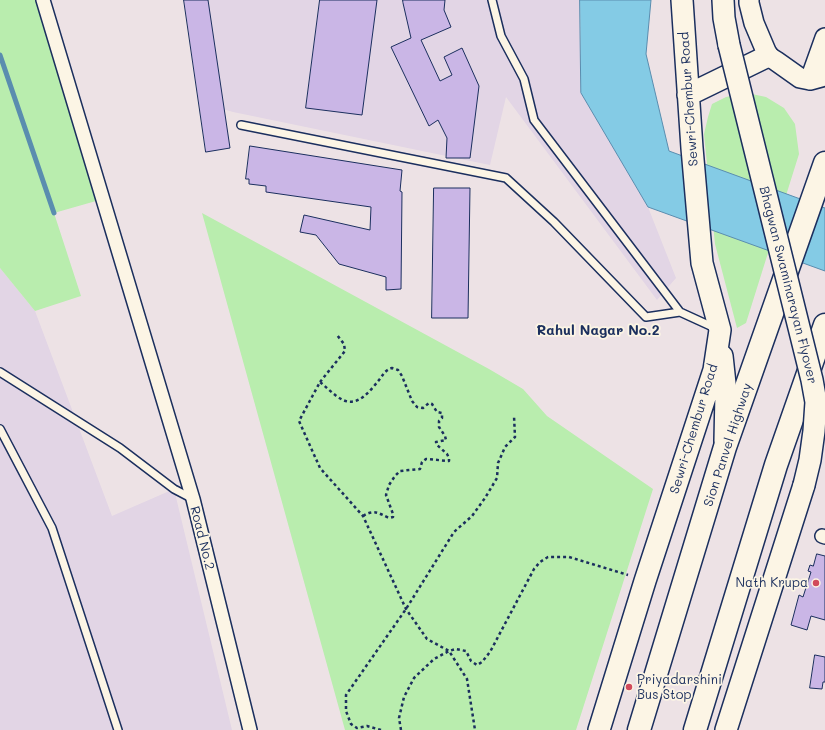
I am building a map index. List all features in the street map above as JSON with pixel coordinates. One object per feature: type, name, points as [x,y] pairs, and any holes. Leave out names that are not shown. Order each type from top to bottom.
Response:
[{"type":"highway","name":"Sion Panvel Highway","points":[[639,730],[725,447],[823,170]]},
{"type":"highway","points":[[694,730],[776,465],[825,325]]},
{"type":"main road","name":"Sewri-Chembur Road","points":[[599,730],[645,581],[714,370],[720,330],[702,264],[692,148],[682,0]]},
{"type":"main road","name":"Bhagwan Swaminarayan Flyover","points":[[723,0],[724,18],[729,45],[810,372],[816,402],[810,460],[804,485],[726,730]]},
{"type":"main road","points":[[688,95],[768,56]]},
{"type":"main road","points":[[720,330],[726,393],[725,447]]},
{"type":"street","points":[[44,0],[193,499]]},
{"type":"street","points":[[748,0],[754,23],[768,56],[800,78],[818,78],[825,38]]},
{"type":"street","name":"Road No.2","points":[[193,499],[250,730]]},
{"type":"lane","points":[[492,0],[501,36],[524,79],[534,120],[680,312],[720,330]]},
{"type":"lane","points":[[241,124],[506,178],[554,222],[646,317],[680,312]]},
{"type":"lane","name":"Road No.2","points":[[0,372],[120,448],[174,489],[193,499]]},
{"type":"lane","points":[[0,429],[52,528],[118,730]]},
{"type":"path","points":[[337,335],[344,344],[345,351],[320,382],[299,421],[320,468],[363,516],[406,609],[427,640],[449,651],[467,679],[475,730]]},
{"type":"path","points":[[320,382],[342,400],[351,402],[361,399],[368,394],[387,370],[392,368],[398,370],[402,376],[412,401],[417,407],[423,408],[429,403],[432,404],[437,412],[442,413],[442,418],[439,421],[439,427],[446,440],[436,442],[437,445],[447,454],[449,461],[426,459],[422,462],[420,469],[400,471],[389,485],[386,494],[393,517],[389,518],[378,513],[370,512],[363,516]]},
{"type":"path","points":[[381,730],[366,726],[357,728],[351,724],[346,711],[346,695],[406,609],[454,532],[472,516],[485,498],[497,478],[498,462],[505,448],[515,437],[514,416]]},
{"type":"path","points":[[401,730],[399,718],[404,697],[414,678],[434,659],[456,649],[466,651],[471,661],[476,665],[482,662],[490,652],[534,569],[540,562],[548,557],[569,557],[645,581]]},
{"type":"shaded area","points":[[190,0],[580,0],[581,93],[648,207],[676,278],[657,300],[506,97],[490,165],[233,112],[216,107]]},
{"type":"shaded area","points":[[0,268],[35,311],[112,516],[174,489],[232,730],[0,730]]},
{"type":"green space","points":[[0,0],[44,0],[103,199],[54,213],[81,296],[35,311],[0,268]]},
{"type":"green space","points":[[747,93],[766,97],[784,108],[795,124],[799,154],[746,323],[737,328],[715,244],[704,134],[712,104],[726,97]]},
{"type":"green space","points":[[202,213],[523,389],[547,416],[653,489],[576,730],[345,730]]},
{"type":"water","points":[[580,0],[651,0],[646,54],[669,151],[825,208],[825,271],[648,207],[581,93]]},
{"type":"building","points":[[184,0],[208,0],[230,148],[206,152]]},
{"type":"building","points":[[320,0],[377,0],[362,115],[306,108]]},
{"type":"building","points":[[403,0],[445,0],[444,10],[451,27],[421,40],[440,81],[452,75],[444,57],[462,48],[479,86],[470,158],[446,158],[447,138],[438,120],[429,126],[391,47],[411,38]]},
{"type":"building","points":[[250,146],[402,170],[400,191],[402,192],[401,289],[386,290],[386,277],[339,264],[316,235],[300,232],[304,215],[370,230],[371,207],[266,192],[266,186],[249,184],[249,179],[246,179]]},
{"type":"building","points":[[434,188],[470,188],[468,318],[432,318]]},
{"type":"building","name":"Nath Krupa","points":[[817,554],[825,556],[825,620],[811,616],[807,630],[791,625],[799,595],[803,597],[811,572],[808,571],[810,565],[813,566]]},
{"type":"building","points":[[815,655],[825,657],[825,682],[823,682],[822,689],[810,688]]},
{"type":"waterway","points":[[0,55],[54,213]]},
{"type":"place","name":"Nath Krupa","points":[[816,583]]},
{"type":"place","name":"Priyadarshini Bus Stop","points":[[629,687]]},
{"type":"district","name":"Rahul Nagar No.2","points":[[598,331]]}]
